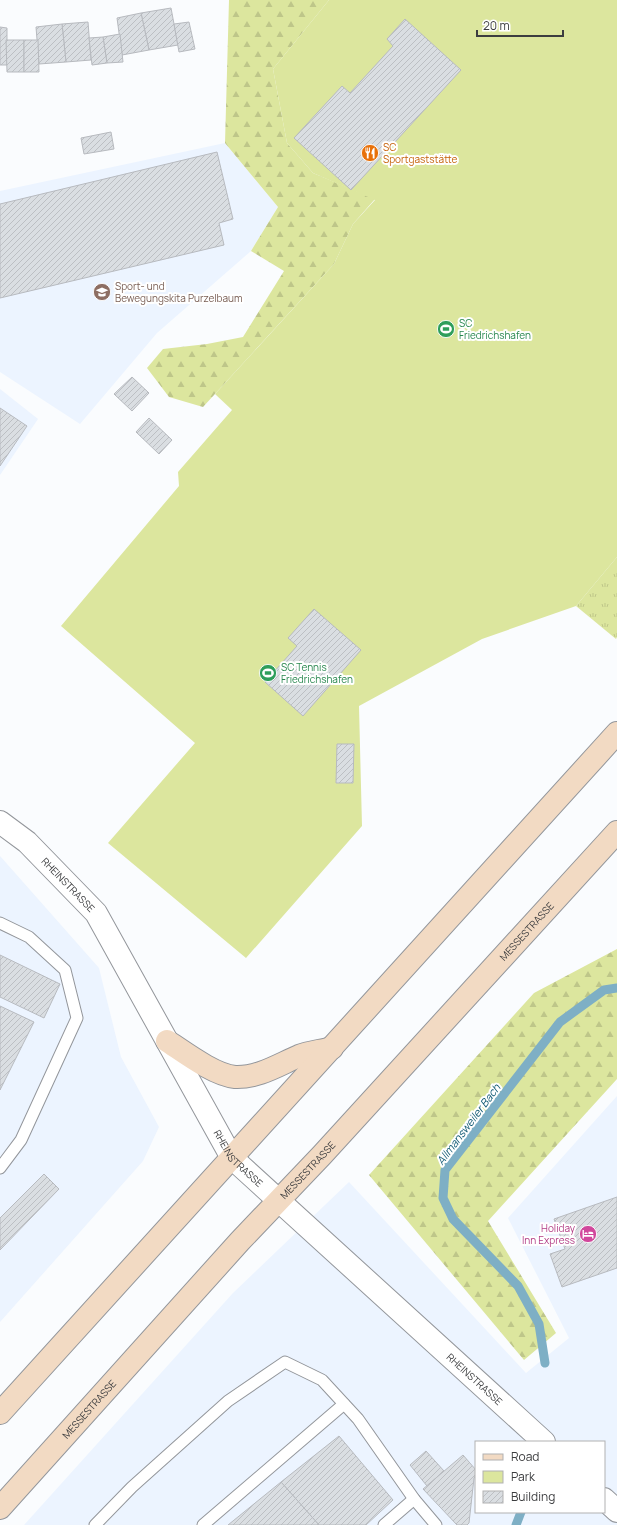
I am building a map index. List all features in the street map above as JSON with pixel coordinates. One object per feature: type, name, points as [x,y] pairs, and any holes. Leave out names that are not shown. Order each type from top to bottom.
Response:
[{"type":"street","points":[[0,1414],[617,733]]},
{"type":"street","name":"RHEINSTRASSE","points":[[0,822],[27,842],[96,913],[232,1158],[543,1441]]},
{"type":"street","name":"MESSESTRASSE","points":[[0,1508],[278,1201],[338,1138],[617,832]]},
{"type":"street","points":[[167,1041],[190,1057],[223,1074],[234,1077],[249,1076],[270,1070],[300,1056],[332,1048]]},
{"type":"street","points":[[605,1500],[617,1511]]},
{"type":"lane","points":[[0,924],[29,937],[65,970],[77,1018],[22,1140],[0,1168]]},
{"type":"lane","points":[[94,1525],[132,1487],[228,1401],[285,1362],[322,1380],[358,1419],[414,1499],[436,1525]]},
{"type":"lane","points":[[203,1525],[344,1404]]},
{"type":"lane","points":[[384,1525],[414,1499]]},
{"type":"shaded area","name":"Sport- und Bewegungskita Purzelbaum","points":[[225,143],[278,207],[251,251],[157,333],[80,424],[0,372],[0,191]]},
{"type":"shaded area","points":[[0,389],[38,419],[0,475]]},
{"type":"shaded area","points":[[0,856],[99,968],[121,1057],[159,1127],[143,1161],[0,1322]]},
{"type":"shaded area","points":[[617,1096],[617,1525],[24,1525],[233,1293],[349,1182],[526,1373],[569,1338],[508,1218]]},
{"type":"green space","points":[[229,0],[329,0],[273,69],[287,143],[313,173],[375,199],[353,224],[334,264],[203,407],[169,397],[147,368],[163,349],[207,344],[243,337],[284,271],[251,251],[278,207],[225,143]]},
{"type":"green space","name":"SC Friedrichshafen","points":[[329,0],[617,0],[617,557],[576,606],[482,639],[359,706],[362,826],[246,958],[108,843],[195,743],[61,626],[179,486],[178,472],[232,410],[215,394],[334,264],[353,224],[375,200],[313,173],[287,143],[273,69]]},
{"type":"green space","points":[[617,557],[617,637],[616,639],[576,606]]},
{"type":"green space","points":[[617,949],[617,1079],[488,1221],[556,1333],[524,1360],[369,1175],[534,993]]},
{"type":"building","points":[[171,8],[178,45],[149,50],[141,13]]},
{"type":"building","points":[[141,13],[149,50],[122,55],[117,18]]},
{"type":"building","points":[[405,19],[461,70],[351,190],[294,138],[342,86],[350,93],[393,46],[387,39]]},
{"type":"building","points":[[88,22],[91,60],[66,62],[62,24]]},
{"type":"building","points":[[189,22],[195,49],[179,52],[174,24]]},
{"type":"building","points":[[62,24],[66,62],[39,64],[36,27]]},
{"type":"building","points":[[0,27],[7,28],[7,65],[0,65]]},
{"type":"building","points":[[120,34],[123,62],[107,63],[103,37]]},
{"type":"building","points":[[103,37],[107,63],[92,65],[89,38]]},
{"type":"building","points":[[6,40],[24,40],[24,72],[7,72]]},
{"type":"building","points":[[24,40],[38,40],[39,72],[24,72]]},
{"type":"building","points":[[111,132],[114,149],[84,154],[81,138]]},
{"type":"building","points":[[217,152],[233,219],[219,223],[224,245],[0,298],[0,204]]},
{"type":"building","points":[[132,377],[149,393],[132,411],[114,394]]},
{"type":"building","points":[[0,408],[27,426],[0,466]]},
{"type":"building","points":[[149,418],[172,440],[159,454],[136,432]]},
{"type":"building","points":[[314,609],[361,650],[303,716],[265,682],[297,646],[288,638]]},
{"type":"building","points":[[337,744],[354,744],[353,783],[336,783]]},
{"type":"building","points":[[0,955],[60,984],[44,1018],[0,997]]},
{"type":"building","points":[[0,1006],[34,1022],[0,1090]]},
{"type":"building","points":[[44,1174],[59,1189],[0,1250],[0,1218]]},
{"type":"building","name":"Holiday Inn Express","points":[[617,1197],[617,1268],[562,1287],[550,1254],[565,1249],[554,1219]]},
{"type":"building","points":[[339,1436],[393,1500],[366,1525],[319,1525],[281,1482]]},
{"type":"building","points":[[426,1451],[444,1471],[427,1486],[410,1465]]},
{"type":"building","points":[[463,1455],[475,1469],[469,1523],[467,1525],[457,1525],[423,1489]]},
{"type":"building","points":[[281,1482],[319,1525],[228,1525]]},
{"type":"waterway","name":"Allmansweiler Bach","points":[[545,1363],[539,1324],[518,1286],[453,1219],[443,1198],[445,1170],[560,1022],[604,990],[617,988]]},
{"type":"waterway","name":"Allmansweiler Bach","points":[[516,1525],[521,1513]]},
{"type":"place","name":"SC Sportgaststätte","points":[[370,153]]},
{"type":"place","name":"Sport- und Bewegungskita Purzelbaum","points":[[102,292]]},
{"type":"place","name":"SC Friedrichshafen","points":[[446,329]]},
{"type":"place","name":"SC Tennis Friedrichshafen","points":[[268,673]]},
{"type":"place","name":"Holiday Inn Express","points":[[588,1234]]}]
